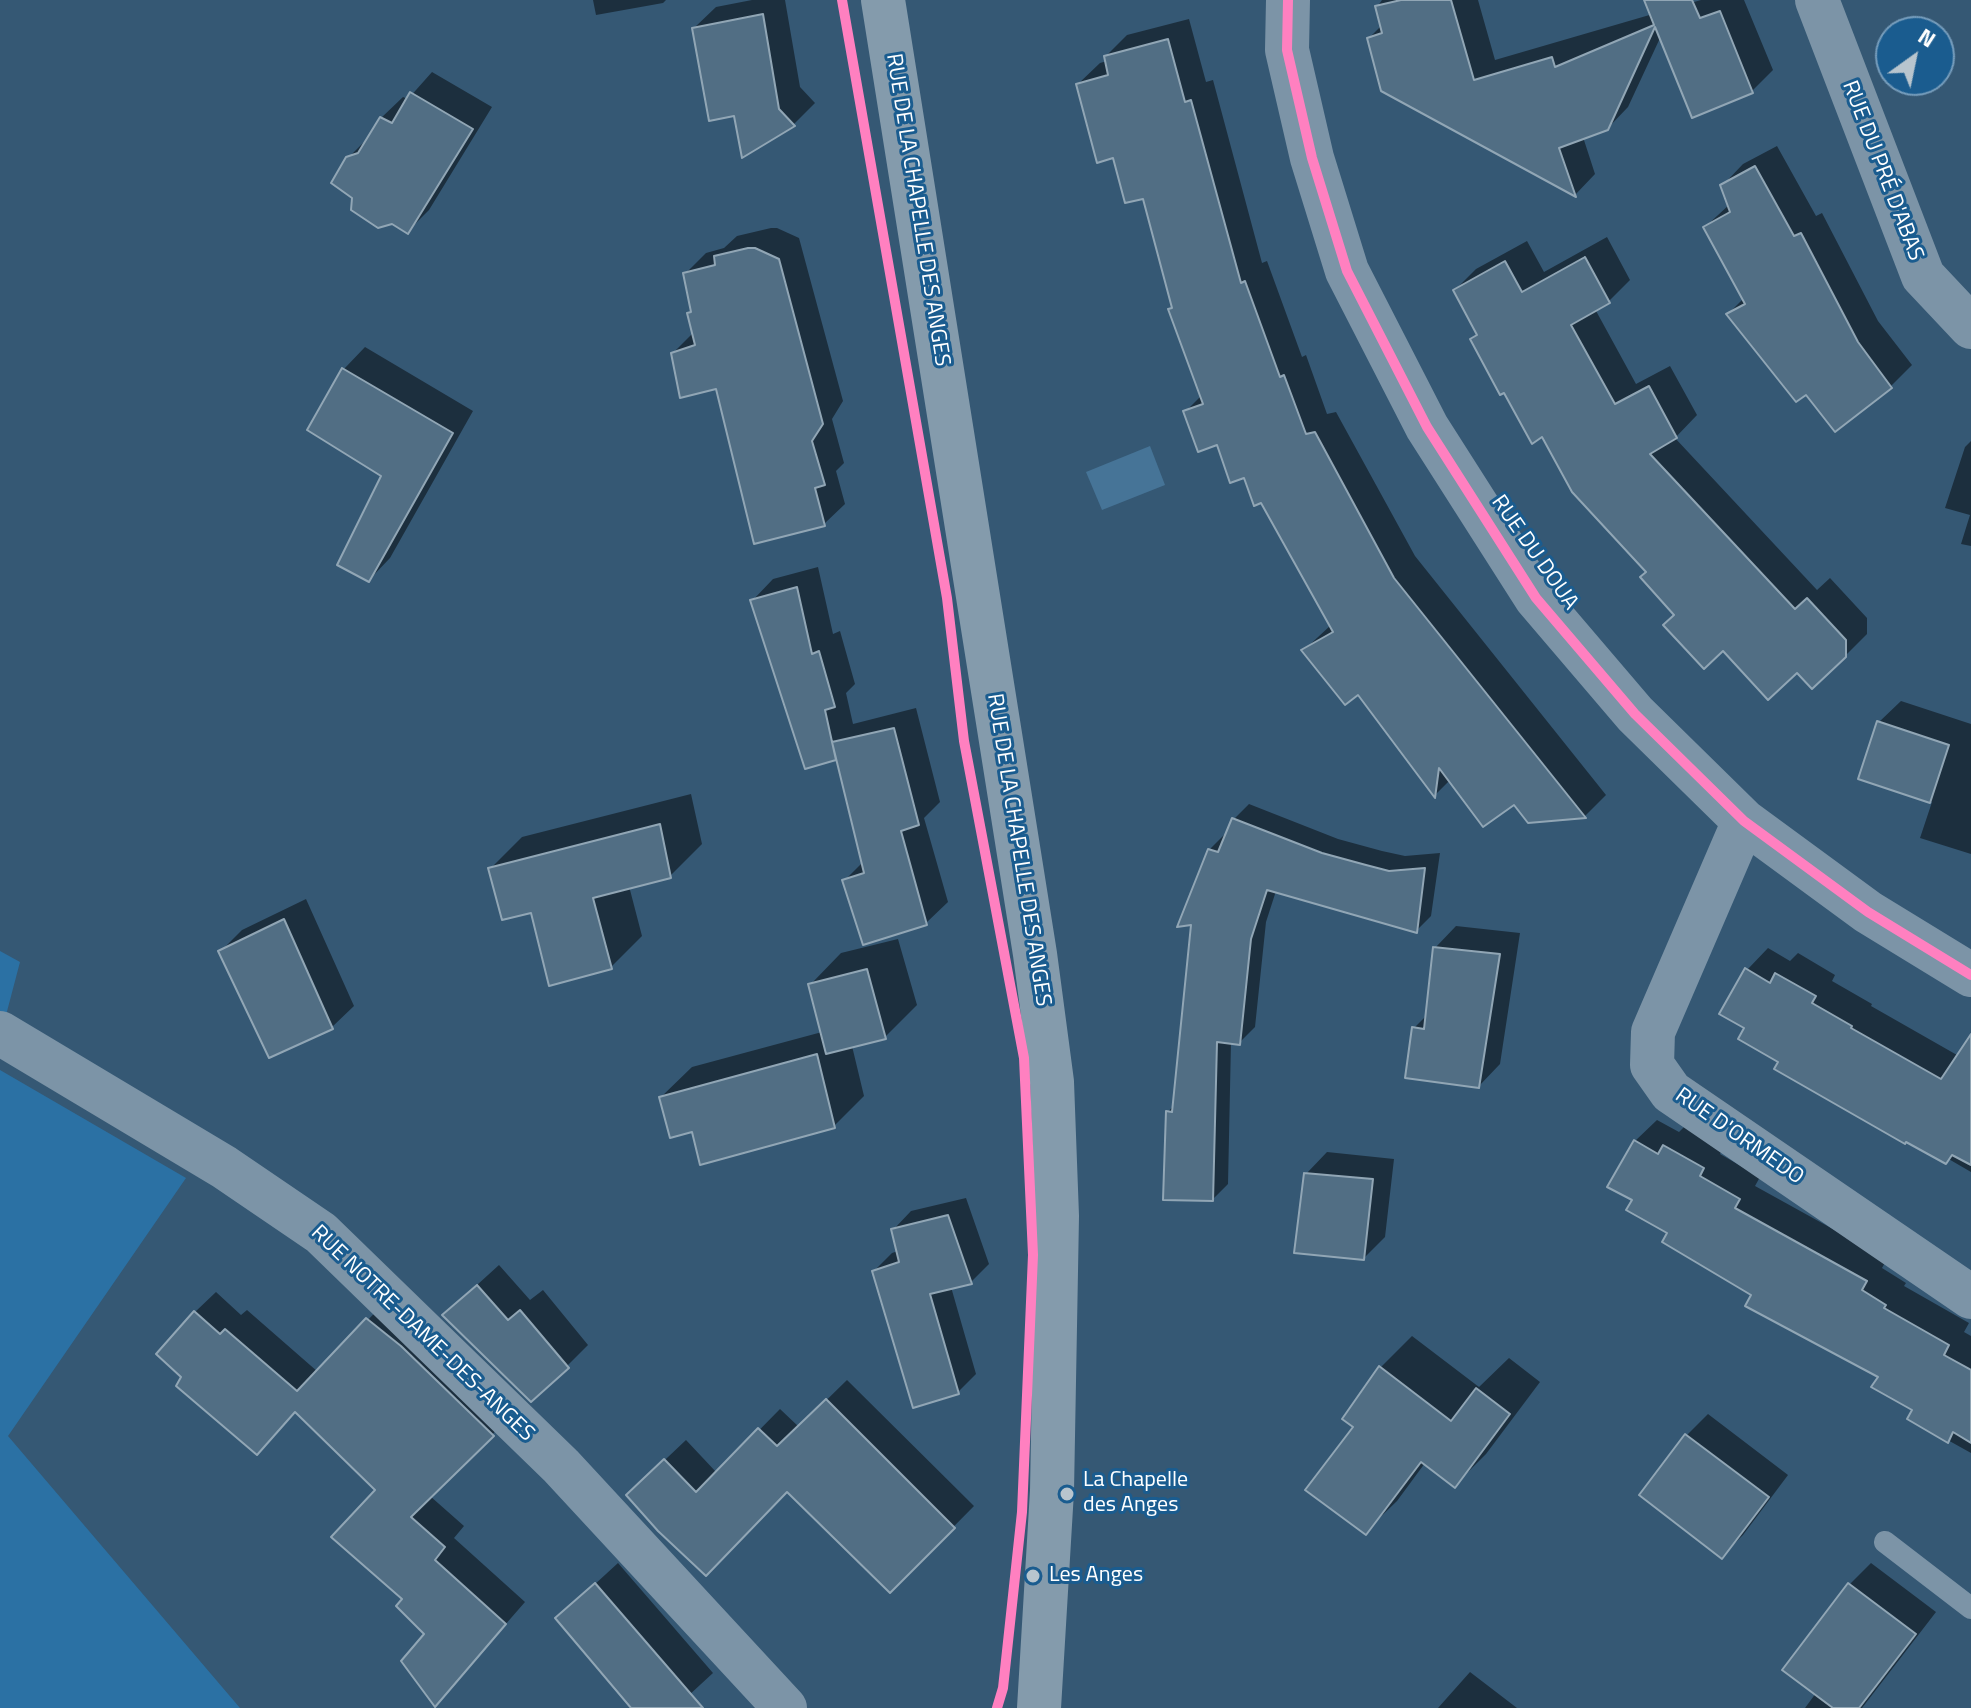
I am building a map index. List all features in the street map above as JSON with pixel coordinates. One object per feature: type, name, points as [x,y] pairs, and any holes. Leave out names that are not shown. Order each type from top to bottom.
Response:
[{"type":"main road","name":"RUE DE LA CHAPELLE DES ANGES","points":[[883,0],[1023,877],[1052,1082],[1057,1216],[1053,1476],[1039,1708]]},
{"type":"street","name":"RUE DU DOUA","points":[[1288,0],[1287,50],[1312,158],[1347,271],[1427,427],[1536,598],[1635,714],[1744,821],[1868,912],[1971,975]]},
{"type":"street","name":"RUE DU PRÉ D'ABAS","points":[[1817,0],[1923,276],[1971,327]]},
{"type":"street","name":"RUE D'ORMEDO","points":[[1744,821],[1653,1032],[1652,1065],[1671,1092],[1971,1297]]},
{"type":"street","name":"RUE NOTRE-DAME-DES-ANGES","points":[[0,1033],[224,1167],[321,1233],[561,1466],[785,1708]]},
{"type":"lane","points":[[1885,1542],[1971,1608]]},
{"type":"shaded area","points":[[1150,446],[1165,485],[1102,510],[1086,472]]},
{"type":"shaded area","points":[[0,951],[20,962],[0,1038]]},
{"type":"shaded area","points":[[0,1070],[186,1178],[8,1436],[240,1708],[0,1708]]},
{"type":"building","points":[[1401,0],[1451,0],[1474,80],[1552,57],[1555,67],[1654,25],[1644,0],[1692,0],[1700,18],[1720,11],[1753,93],[1692,118],[1655,27],[1608,130],[1559,148],[1576,197],[1381,91],[1367,38],[1382,33],[1375,6]]},
{"type":"building","points":[[763,14],[779,109],[795,126],[742,158],[734,116],[709,121],[692,28]]},
{"type":"building","points":[[1168,39],[1185,102],[1191,100],[1241,283],[1245,281],[1280,377],[1284,375],[1306,434],[1315,432],[1394,578],[1586,818],[1528,823],[1514,805],[1483,827],[1439,768],[1435,798],[1358,695],[1345,705],[1301,650],[1333,632],[1261,503],[1254,506],[1244,478],[1230,483],[1217,445],[1198,452],[1183,411],[1203,404],[1168,309],[1172,308],[1143,199],[1125,203],[1113,158],[1097,163],[1076,84],[1108,75],[1104,56]]},
{"type":"building","points":[[410,92],[473,129],[408,234],[392,224],[378,228],[351,210],[352,198],[331,183],[346,157],[358,153],[380,117],[392,123]]},
{"type":"building","points":[[1755,166],[1794,236],[1801,233],[1858,342],[1892,388],[1835,432],[1806,395],[1796,402],[1726,314],[1745,304],[1703,227],[1730,212],[1720,185]]},
{"type":"building","points":[[748,248],[779,259],[823,424],[812,441],[825,485],[815,488],[825,526],[754,544],[716,389],[680,398],[671,353],[695,345],[687,313],[691,312],[683,273],[715,265],[714,256]]},
{"type":"building","points":[[1585,257],[1610,303],[1571,325],[1615,404],[1649,386],[1677,438],[1650,454],[1795,609],[1807,598],[1846,640],[1846,657],[1812,689],[1797,673],[1768,700],[1723,651],[1704,669],[1663,625],[1674,615],[1640,577],[1646,572],[1572,492],[1542,437],[1532,444],[1504,393],[1500,395],[1470,339],[1477,335],[1453,290],[1505,261],[1522,292]]},
{"type":"building","points":[[342,368],[453,433],[369,582],[337,565],[381,476],[307,430]]},
{"type":"building","points":[[797,587],[812,654],[819,651],[835,707],[825,710],[836,760],[805,769],[750,600]]},
{"type":"building","points":[[1877,721],[1949,745],[1930,803],[1858,779]]},
{"type":"building","points":[[894,728],[919,825],[901,831],[927,925],[863,945],[842,880],[864,873],[832,742]]},
{"type":"building","points":[[1232,818],[1322,853],[1389,871],[1425,868],[1417,933],[1267,890],[1251,939],[1240,1045],[1217,1042],[1213,1201],[1163,1200],[1166,1111],[1172,1112],[1191,925],[1177,927],[1208,849],[1218,852]]},
{"type":"building","points":[[660,824],[671,878],[593,898],[612,969],[549,986],[531,913],[502,920],[488,868]]},
{"type":"building","points":[[284,919],[333,1029],[269,1058],[218,951]]},
{"type":"building","points":[[1433,947],[1500,954],[1479,1088],[1405,1078],[1412,1027],[1424,1029]]},
{"type":"building","points":[[1745,968],[1770,983],[1775,973],[1816,996],[1812,1003],[1941,1079],[1971,1034],[1971,1165],[1952,1155],[1946,1164],[1905,1144],[1774,1069],[1778,1062],[1738,1039],[1744,1028],[1719,1014]]},
{"type":"building","points":[[867,969],[886,1039],[826,1054],[808,984]]},
{"type":"building","points":[[817,1054],[835,1128],[700,1165],[692,1132],[670,1138],[659,1097]]},
{"type":"building","points":[[1634,1140],[1658,1154],[1663,1145],[1704,1168],[1700,1176],[1740,1199],[1735,1208],[1867,1281],[1862,1290],[1886,1305],[1884,1308],[1949,1345],[1944,1355],[1971,1370],[1971,1443],[1953,1432],[1948,1443],[1907,1419],[1912,1410],[1871,1387],[1878,1377],[1745,1306],[1751,1295],[1662,1242],[1667,1233],[1626,1210],[1632,1200],[1607,1187]]},
{"type":"building","points":[[1304,1173],[1373,1179],[1364,1260],[1294,1253]]},
{"type":"building","points":[[948,1215],[972,1284],[930,1294],[959,1394],[913,1408],[872,1271],[899,1262],[891,1229]]},
{"type":"building","points":[[477,1285],[508,1320],[520,1310],[569,1368],[531,1402],[442,1315]]},
{"type":"building","points":[[194,1311],[220,1334],[225,1329],[297,1391],[366,1318],[401,1346],[494,1436],[411,1517],[445,1547],[435,1560],[506,1624],[435,1707],[401,1661],[424,1634],[396,1606],[402,1599],[331,1537],[375,1490],[295,1412],[257,1455],[176,1386],[181,1377],[156,1354]]},
{"type":"building","points":[[1379,1366],[1451,1421],[1476,1388],[1510,1414],[1455,1488],[1421,1462],[1366,1535],[1305,1490],[1353,1427],[1342,1419]]},
{"type":"building","points":[[826,1399],[955,1528],[890,1593],[787,1492],[706,1576],[658,1531],[626,1495],[664,1459],[696,1492],[758,1428],[777,1446]]},
{"type":"building","points":[[1685,1434],[1769,1497],[1722,1559],[1639,1495]]},
{"type":"building","points":[[595,1583],[703,1708],[631,1708],[555,1618]]},
{"type":"building","points":[[1848,1583],[1916,1634],[1859,1708],[1833,1708],[1782,1670]]},
{"type":"cycle path","points":[[842,0],[947,598],[964,741],[1024,1058],[1033,1255],[1022,1512],[1003,1688],[997,1708]]},
{"type":"cycle path","points":[[1288,0],[1287,50],[1312,158],[1347,271],[1427,427],[1536,598],[1635,714],[1744,821],[1868,912],[1971,975]]},
{"type":"place","name":"La Chapelle des Anges","points":[[1067,1494]]},
{"type":"place","name":"Les Anges","points":[[1033,1576]]}]
